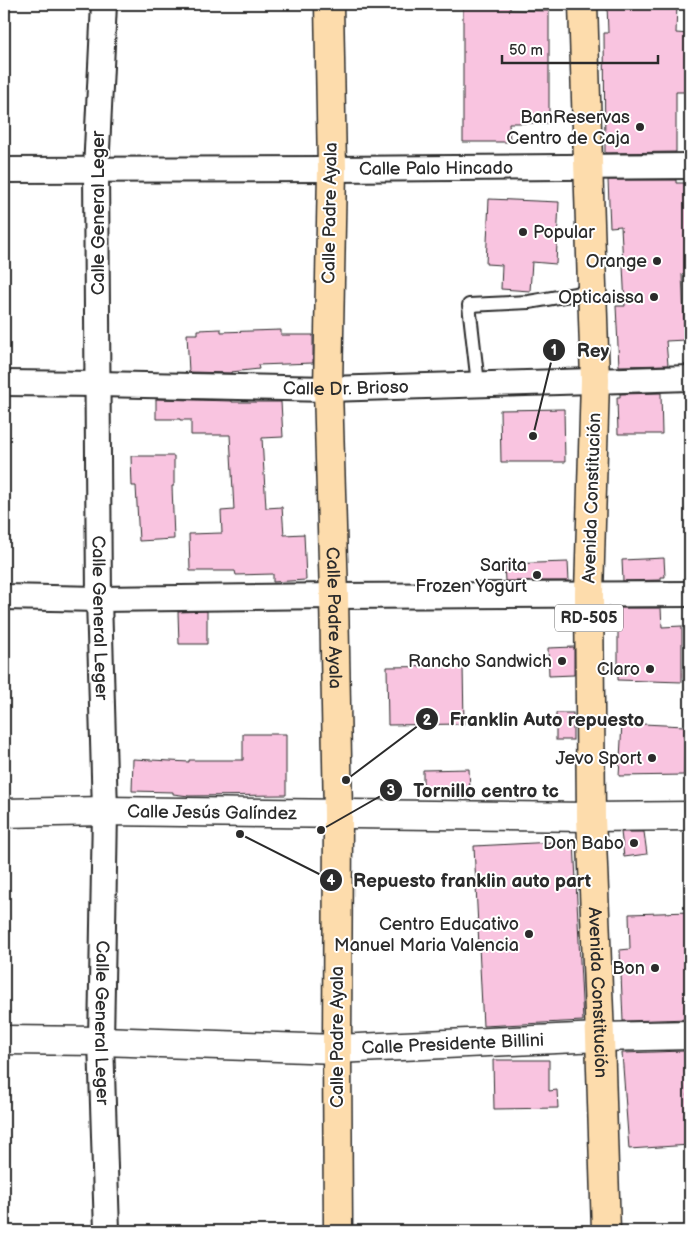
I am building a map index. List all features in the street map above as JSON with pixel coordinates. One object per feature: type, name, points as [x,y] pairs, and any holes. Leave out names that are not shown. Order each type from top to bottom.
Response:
[{"type":"main road","name":"Calle Padre Ayala","points":[[329,4],[332,169],[328,389],[338,815],[336,1048],[338,1231]]},
{"type":"main road","name":"Avenida Constitución","points":[[583,4],[595,380],[589,594],[590,818],[600,1037],[606,1231]]},
{"type":"street","name":"Calle General Leger","points":[[104,4],[96,170],[99,599],[105,811],[101,1041],[107,1231]]},
{"type":"street","name":"Calle Palo Hincado","points":[[4,170],[690,166]]},
{"type":"street","name":"Calle Dr. Brioso","points":[[4,383],[328,389],[690,378]]},
{"type":"street","points":[[4,597],[99,599],[690,594]]},
{"type":"street","name":"Calle Jesús Galíndez","points":[[4,813],[105,811],[590,818],[690,816]]},
{"type":"street","name":"Calle Presidente Billini","points":[[4,1040],[336,1048],[690,1035]]},
{"type":"lane","points":[[478,384],[469,305],[529,302],[593,291]]},
{"type":"building","points":[[463,4],[510,4],[510,10],[549,11],[549,123],[509,123],[510,142],[463,142]]},
{"type":"building","name":"BanReservas Centro de Caja","points":[[607,4],[677,4],[676,33],[690,34],[690,92],[676,92],[676,152],[605,153],[604,33],[608,33]]},
{"type":"building","points":[[608,180],[676,180],[676,183],[689,183],[690,274],[682,274],[685,340],[666,341],[668,365],[619,366],[616,306],[625,306],[621,226],[610,227]]},
{"type":"building","name":"Popular","points":[[489,199],[559,202],[556,264],[532,262],[530,291],[501,289],[502,265],[486,264]]},
{"type":"building","points":[[221,329],[221,332],[281,330],[281,335],[313,335],[313,363],[258,365],[259,369],[231,373],[189,372],[187,334],[198,334],[198,330]]},
{"type":"building","points":[[661,393],[662,434],[618,434],[617,397],[620,397],[620,394]]},
{"type":"building","points":[[156,399],[281,402],[283,437],[262,438],[266,508],[282,507],[284,535],[304,534],[306,580],[273,582],[273,574],[236,575],[235,571],[190,571],[189,534],[222,533],[221,511],[234,510],[230,435],[191,435],[191,420],[156,419]]},
{"type":"building","points":[[564,409],[565,462],[501,462],[500,410]]},
{"type":"building","points":[[131,456],[174,456],[174,486],[172,486],[174,539],[139,541],[136,486],[132,486]]},
{"type":"building","points":[[664,558],[665,577],[661,577],[661,580],[623,581],[622,560]]},
{"type":"building","name":"Sarita Frozen Yogurt","points":[[568,562],[569,581],[505,581],[504,564]]},
{"type":"building","points":[[618,608],[661,608],[662,627],[682,626],[682,682],[618,680]]},
{"type":"building","points":[[207,611],[207,644],[179,644],[178,612]]},
{"type":"building","name":"Rancho Sandwich","points":[[574,647],[574,675],[549,676],[548,648]]},
{"type":"building","points":[[463,666],[464,724],[388,725],[387,667]]},
{"type":"building","points":[[556,713],[573,713],[573,740],[556,740]]},
{"type":"building","name":"Jevo Sport","points":[[622,723],[685,726],[684,775],[619,776]]},
{"type":"building","points":[[243,734],[286,734],[286,795],[189,796],[173,794],[173,792],[132,791],[133,759],[189,762],[189,760],[243,760]]},
{"type":"building","points":[[469,769],[470,790],[423,790],[423,770]]},
{"type":"building","name":"Don Babo","points":[[621,832],[644,832],[647,854],[624,857]]},
{"type":"building","name":"Centro Educativo Manuel Maria Valencia","points":[[574,841],[583,1021],[483,1026],[474,846]]},
{"type":"building","points":[[690,912],[690,1019],[623,1021],[620,950],[630,949],[629,914]]},
{"type":"building","points":[[685,1051],[690,1145],[629,1149],[622,1053]]},
{"type":"building","points":[[493,1060],[549,1060],[549,1091],[557,1090],[558,1108],[494,1109]]},
{"type":"place","name":"BanReservas Centro de Caja","points":[[640,127]]},
{"type":"place","name":"Popular","points":[[523,232]]},
{"type":"place","name":"Orange","points":[[657,261]]},
{"type":"place","name":"Opticaissa","points":[[654,297]]},
{"type":"place","name":"Rey","points":[[533,436]]},
{"type":"place","name":"Sarita Frozen Yogurt","points":[[537,575]]},
{"type":"place","name":"Rancho Sandwich","points":[[562,661]]},
{"type":"place","name":"Claro","points":[[650,669]]},
{"type":"place","name":"Jevo Sport","points":[[652,758]]},
{"type":"place","name":"Franklin Auto repuesto","points":[[346,780]]},
{"type":"place","name":"Tornillo centro tc","points":[[321,830]]},
{"type":"place","name":"Repuesto franklin auto part","points":[[240,834]]},
{"type":"place","name":"Don Babo","points":[[634,843]]},
{"type":"place","name":"Centro Educativo Manuel Maria Valencia","points":[[529,934]]},
{"type":"place","name":"Bon","points":[[655,968]]}]
